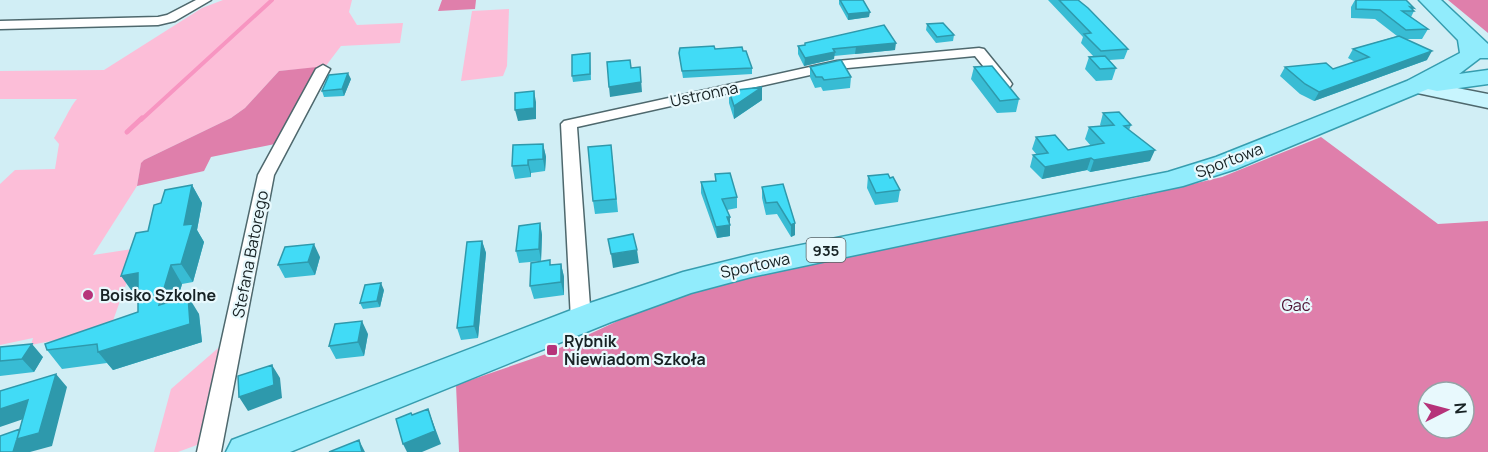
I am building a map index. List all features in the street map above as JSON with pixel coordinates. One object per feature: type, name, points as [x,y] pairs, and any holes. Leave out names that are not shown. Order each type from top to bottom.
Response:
[{"type":"main road","points":[[1430,0],[1488,57]]},
{"type":"main road","points":[[1459,65],[1472,53],[1468,38]]},
{"type":"main road","points":[[1459,65],[1488,69]]},
{"type":"main road","name":"Sportowa","points":[[246,452],[649,294],[718,273],[1173,180],[1226,163],[1416,86],[1430,77],[1459,65]]},
{"type":"main road","name":"Sportowa","points":[[1416,86],[1488,77]]},
{"type":"main road","points":[[1416,86],[1488,100]]},
{"type":"street","points":[[0,25],[158,21],[171,18],[205,0]]},
{"type":"street","name":"Ustronna","points":[[581,320],[569,124],[837,65],[979,52],[1014,96]]},
{"type":"street","name":"Stefana Batorego","points":[[209,452],[266,176],[324,69]]},
{"type":"shaded area","points":[[223,0],[352,0],[349,12],[357,25],[403,23],[400,43],[341,46],[325,67],[279,71],[245,108],[231,118],[144,160],[141,164],[137,186],[93,255],[139,248],[110,329],[31,345],[33,338],[0,345],[0,184],[15,170],[55,169],[59,144],[54,138],[77,99],[0,99],[0,71],[104,70],[202,8]]},
{"type":"shaded area","points":[[509,9],[507,66],[503,76],[461,81],[472,11]]},
{"type":"shaded area","points":[[224,343],[205,442],[178,452],[154,452],[171,389]]},
{"type":"green space","points":[[442,0],[476,0],[475,9],[438,11]]},
{"type":"green space","points":[[1448,0],[1488,0],[1488,33]]},
{"type":"green space","points":[[317,67],[275,144],[211,157],[204,171],[137,186],[141,163],[144,160],[231,118],[245,108],[279,71]]},
{"type":"green space","name":"Gać","points":[[1321,137],[1438,224],[1488,221],[1488,452],[459,452],[456,385],[549,353],[639,311],[737,277],[885,245],[1134,198],[1222,177]]},
{"type":"building","points":[[840,0],[863,0],[870,12],[848,14]]},
{"type":"building","points":[[1059,0],[1078,0],[1128,49],[1101,51],[1084,34],[1091,33]]},
{"type":"building","points":[[1356,0],[1406,0],[1414,11],[1402,11],[1428,29],[1406,30],[1380,10],[1356,9]]},
{"type":"building","points":[[943,23],[954,35],[937,37],[927,24]]},
{"type":"building","points":[[884,25],[896,43],[833,49],[835,52],[805,58],[798,46],[805,45],[805,43]]},
{"type":"building","points":[[1399,36],[1432,51],[1319,92],[1305,84],[1285,67],[1326,63],[1333,69],[1369,57],[1353,49]]},
{"type":"building","points":[[714,46],[715,49],[742,47],[743,51],[746,51],[752,68],[682,71],[680,48]]},
{"type":"building","points":[[590,53],[590,74],[572,76],[572,55]]},
{"type":"building","points":[[1105,56],[1116,68],[1100,69],[1089,57]]},
{"type":"building","points":[[630,60],[631,68],[640,67],[641,82],[609,87],[607,62]]},
{"type":"building","points":[[841,60],[851,77],[824,80],[822,77],[816,77],[810,67]]},
{"type":"building","points":[[992,66],[1019,99],[1000,101],[974,67]]},
{"type":"building","points":[[348,73],[342,89],[322,91],[329,75]]},
{"type":"building","points":[[762,87],[734,106],[729,91]]},
{"type":"building","points":[[534,91],[534,108],[515,110],[515,93]]},
{"type":"building","points":[[1119,112],[1131,125],[1124,126],[1155,150],[1094,160],[1091,158],[1045,167],[1033,155],[1048,153],[1036,137],[1055,135],[1068,150],[1104,143],[1089,127],[1114,125],[1103,113]]},
{"type":"building","points":[[543,144],[543,159],[528,160],[528,165],[512,166],[513,145]]},
{"type":"building","points":[[611,145],[616,199],[593,201],[588,147]]},
{"type":"building","points":[[730,173],[737,197],[722,199],[730,217],[727,217],[730,225],[716,227],[701,182],[716,181],[715,174]]},
{"type":"building","points":[[888,174],[890,178],[893,177],[900,190],[876,193],[868,176]]},
{"type":"building","points":[[783,184],[795,223],[791,225],[777,202],[766,203],[762,187]]},
{"type":"building","points":[[192,185],[184,225],[193,224],[181,264],[171,265],[159,305],[188,296],[190,324],[98,352],[97,344],[47,350],[45,344],[138,312],[138,273],[121,276],[136,233],[148,231],[154,205],[161,203],[165,190]]},
{"type":"building","points":[[540,223],[539,249],[516,251],[519,226]]},
{"type":"building","points":[[633,234],[637,250],[611,254],[608,239]]},
{"type":"building","points":[[482,241],[474,326],[457,328],[467,242]]},
{"type":"building","points":[[314,244],[308,262],[278,265],[285,247]]},
{"type":"building","points":[[550,260],[550,265],[561,264],[561,282],[530,286],[531,263]]},
{"type":"building","points":[[381,283],[377,301],[360,303],[365,285]]},
{"type":"building","points":[[362,321],[358,342],[329,346],[335,324]]},
{"type":"building","points":[[32,344],[22,359],[0,361],[0,347]]},
{"type":"building","points":[[272,365],[274,385],[239,397],[238,376]]},
{"type":"building","points":[[56,374],[39,433],[17,439],[28,400],[0,409],[0,391]]},
{"type":"building","points":[[428,409],[435,431],[403,444],[396,419]]},
{"type":"building","points":[[20,429],[13,452],[0,452],[0,436]]},
{"type":"building","points":[[359,440],[362,452],[329,452]]},
{"type":"waterway","points":[[141,120],[272,0]]},
{"type":"waterway","points":[[127,132],[142,118]]},
{"type":"place","name":"Boisko Szkolne","points":[[88,295]]},
{"type":"place","name":"Rybnik Niewiadom Szkoła","points":[[552,350]]}]
